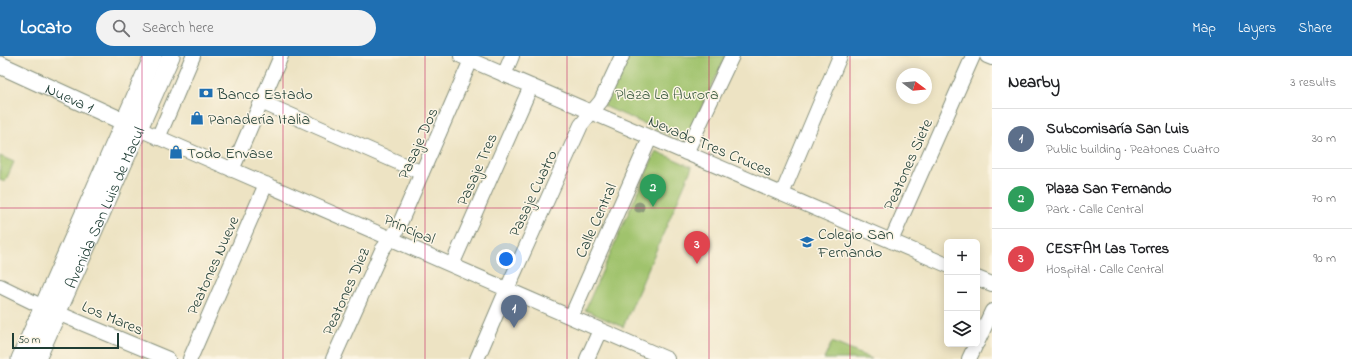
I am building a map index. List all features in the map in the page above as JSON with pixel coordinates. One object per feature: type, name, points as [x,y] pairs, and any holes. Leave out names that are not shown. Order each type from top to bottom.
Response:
[{"type":"street","name":"Avenida San Luis de Macul","points":[[37,359],[51,309],[124,122],[153,56]]},
{"type":"street","name":"Avenida San Luis de Macul","points":[[20,359],[51,309],[139,129],[171,56]]},
{"type":"street","points":[[158,138],[193,56]]},
{"type":"street","points":[[232,170],[281,56]]},
{"type":"street","points":[[504,74],[512,56]]},
{"type":"street","name":"Pasaje Cuatro","points":[[477,359],[507,289],[582,126],[601,101],[622,56]]},
{"type":"street","points":[[686,153],[732,56]]},
{"type":"street","points":[[782,194],[840,56]]},
{"type":"street","name":"Peatones Siete","points":[[891,241],[973,56]]},
{"type":"street","points":[[987,56],[992,58]]},
{"type":"street","name":"Nevado Tres Cruces","points":[[466,58],[944,264]]},
{"type":"street","name":"Pasaje Dos","points":[[391,238],[397,230],[422,173],[466,58]]},
{"type":"street","name":"Nueva 1","points":[[2,65],[139,129]]},
{"type":"street","name":"Pasaje Tres","points":[[452,265],[530,86]]},
{"type":"street","points":[[261,102],[422,173]]},
{"type":"street","name":"Principal","points":[[139,129],[667,359]]},
{"type":"street","name":"Calle Central","points":[[571,317],[650,138]]},
{"type":"street","name":"Peatones Nueve","points":[[190,359],[266,184]]},
{"type":"street","name":"Peatones Diez","points":[[333,359],[382,250],[391,238]]},
{"type":"street","points":[[980,279],[992,284]]},
{"type":"street","name":"Los Mares","points":[[0,286],[168,359]]},
{"type":"street","points":[[980,337],[992,311]]},
{"type":"street","points":[[587,359],[600,330]]},
{"type":"street","points":[[969,359],[975,347]]},
{"type":"green space","name":"Plaza La Aurora","points":[[629,56],[726,56],[685,142],[604,106]]},
{"type":"green space","points":[[656,151],[692,167],[623,327],[585,310]]},
{"type":"green space","points":[[0,156],[14,162],[5,182],[0,180]]},
{"type":"green space","points":[[832,342],[872,359],[824,359]]},
{"type":"place","name":"Banco Estado","points":[[206,93]]},
{"type":"place","name":"Panadería Italia","points":[[197,118]]},
{"type":"place","name":"Todo Envase","points":[[176,152]]},
{"type":"place","name":"Plaza San Fernando","points":[[653,207]]},
{"type":"place","name":"Colegio San Fernando","points":[[807,242]]},
{"type":"place","name":"CESFAM Las Torres","points":[[697,264]]},
{"type":"place","name":"Subcomisaría San Luis","points":[[514,328]]}]
